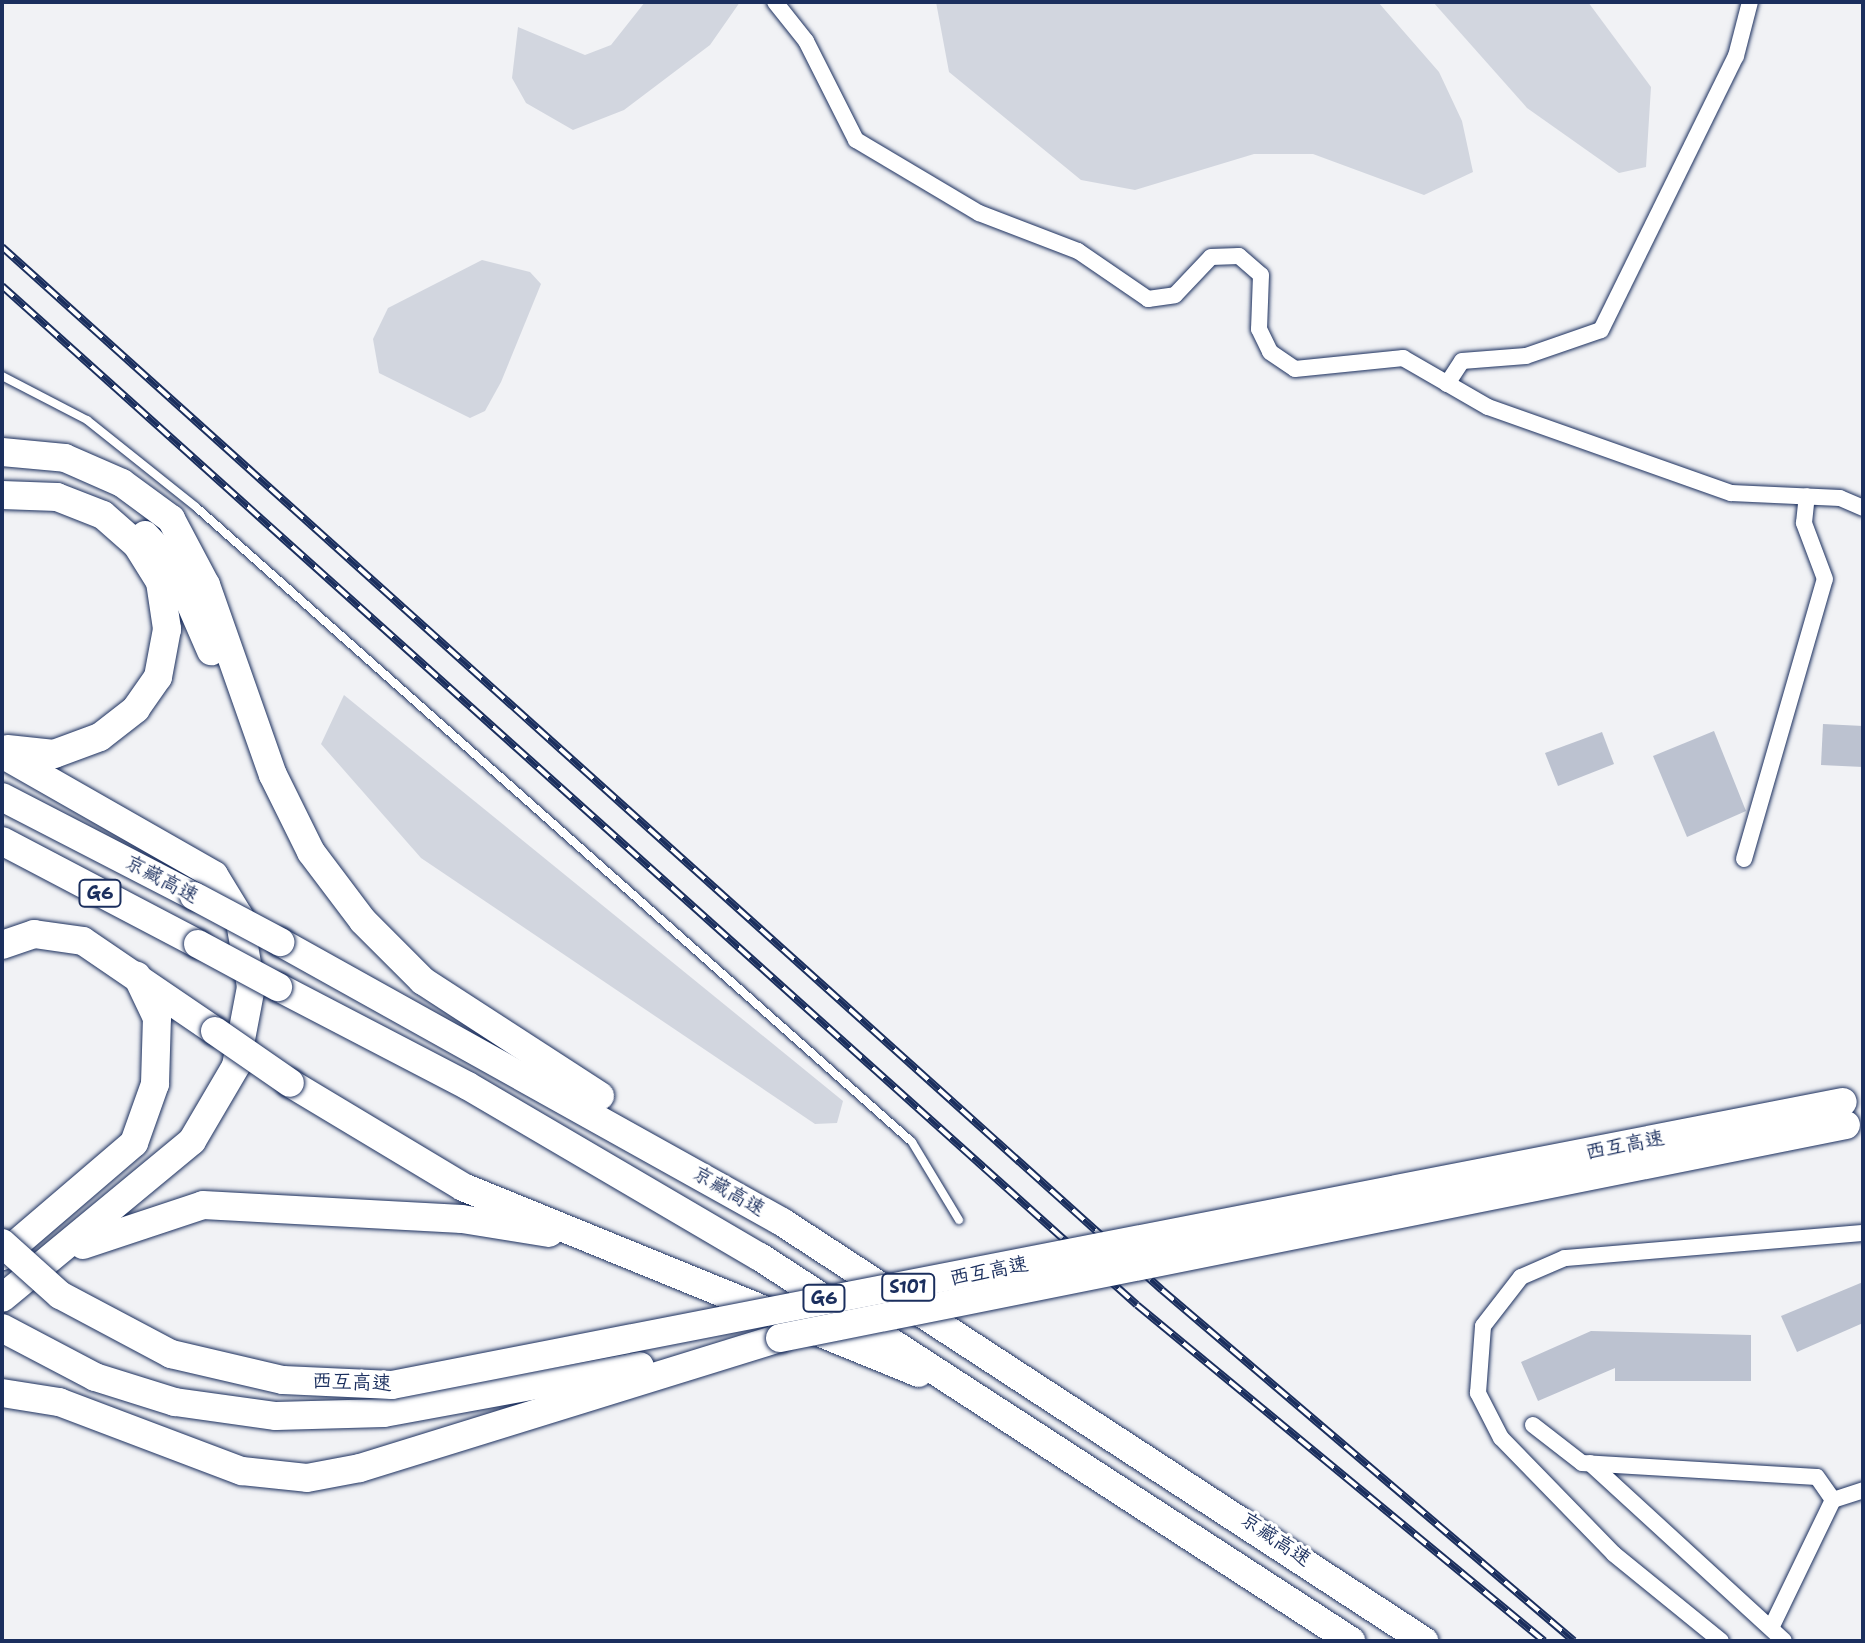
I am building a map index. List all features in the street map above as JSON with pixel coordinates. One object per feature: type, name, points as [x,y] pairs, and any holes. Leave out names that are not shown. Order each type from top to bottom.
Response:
[{"type":"highway","points":[[2,452],[65,458],[122,483],[171,519],[206,585],[256,727],[311,852],[363,921],[423,981],[782,1222]]},
{"type":"highway","points":[[2,479],[52,480],[128,517],[174,566],[212,653],[256,727]]},
{"type":"highway","points":[[2,495],[57,497],[103,515],[137,545],[160,582],[167,629],[158,677],[136,709],[100,737],[54,754],[2,747]]},
{"type":"highway","points":[[2,754],[214,875],[239,916],[251,987],[236,1066],[192,1141],[4,1296]]},
{"type":"highway","name":"京藏高速","points":[[2,797],[280,942],[782,1222],[1424,1641]]},
{"type":"highway","name":"京藏高速","points":[[2,841],[468,1086],[747,1249],[983,1399],[1351,1641]]},
{"type":"highway","points":[[2,945],[34,934],[83,941],[290,1083],[463,1187],[983,1399]]},
{"type":"highway","points":[[2,1256],[134,1143],[155,1084],[157,1018],[137,976]]},
{"type":"highway","name":"西互高速","points":[[2,1243],[60,1295],[171,1354],[283,1380],[392,1385],[1854,1111]]},
{"type":"highway","name":"西互高速","points":[[780,1338],[1854,1111]]},
{"type":"highway","points":[[4,1296],[101,1233],[203,1205],[462,1219],[579,1236]]},
{"type":"highway","name":"S101","points":[[2,1328],[95,1377],[148,1394],[276,1416],[384,1413],[780,1338]]},
{"type":"highway","points":[[2,1393],[59,1402],[242,1471],[325,1477],[780,1338]]},
{"type":"street","points":[[775,2],[806,41],[856,140],[901,171],[979,213],[1078,251],[1148,299],[1175,295],[1211,257],[1239,256],[1261,275],[1259,329],[1270,352],[1295,369],[1403,358],[1488,407],[1731,493],[1807,496],[1863,508]]},
{"type":"street","points":[[1447,384],[1462,361],[1526,356],[1601,330],[1736,56],[1750,2]]},
{"type":"street","points":[[1744,859],[1825,579],[1804,523],[1807,496]]},
{"type":"street","points":[[1721,1641],[1614,1554],[1501,1438],[1477,1385],[1483,1326],[1521,1277],[1565,1258],[1863,1233]]},
{"type":"street","points":[[1533,1425],[1590,1463],[1784,1641]]},
{"type":"street","points":[[1590,1463],[1817,1477],[1833,1500]]},
{"type":"street","points":[[1771,1628],[1833,1500],[1863,1490]]},
{"type":"lane","points":[[2,376],[87,420],[208,518],[912,1142],[959,1220]]},
{"type":"shaded area","points":[[645,2],[740,2],[710,45],[624,110],[573,130],[526,103],[512,78],[518,27],[585,55],[611,45]]},
{"type":"shaded area","points":[[936,2],[1378,2],[1439,72],[1462,121],[1473,172],[1424,195],[1313,154],[1254,154],[1135,190],[1081,180],[949,72]]},
{"type":"shaded area","points":[[1433,2],[1588,2],[1651,87],[1646,167],[1619,173],[1527,108]]},
{"type":"shaded area","points":[[482,260],[530,272],[541,284],[501,382],[485,411],[470,418],[379,373],[373,339],[388,308]]},
{"type":"shaded area","points":[[344,695],[843,1101],[837,1123],[815,1124],[421,858],[321,744]]},
{"type":"building","points":[[1823,724],[1863,726],[1863,767],[1821,765]]},
{"type":"building","points":[[1714,731],[1746,811],[1687,837],[1653,756]]},
{"type":"building","points":[[1602,732],[1614,764],[1558,786],[1545,753]]},
{"type":"building","points":[[1863,1282],[1863,1323],[1797,1352],[1781,1316]]},
{"type":"building","points":[[1591,1331],[1751,1335],[1751,1381],[1615,1381],[1615,1368],[1538,1401],[1521,1362]]},
{"type":"railway","points":[[2,247],[1162,1290],[1574,1641]]},
{"type":"railway","points":[[2,286],[1137,1305],[1544,1641]]}]
